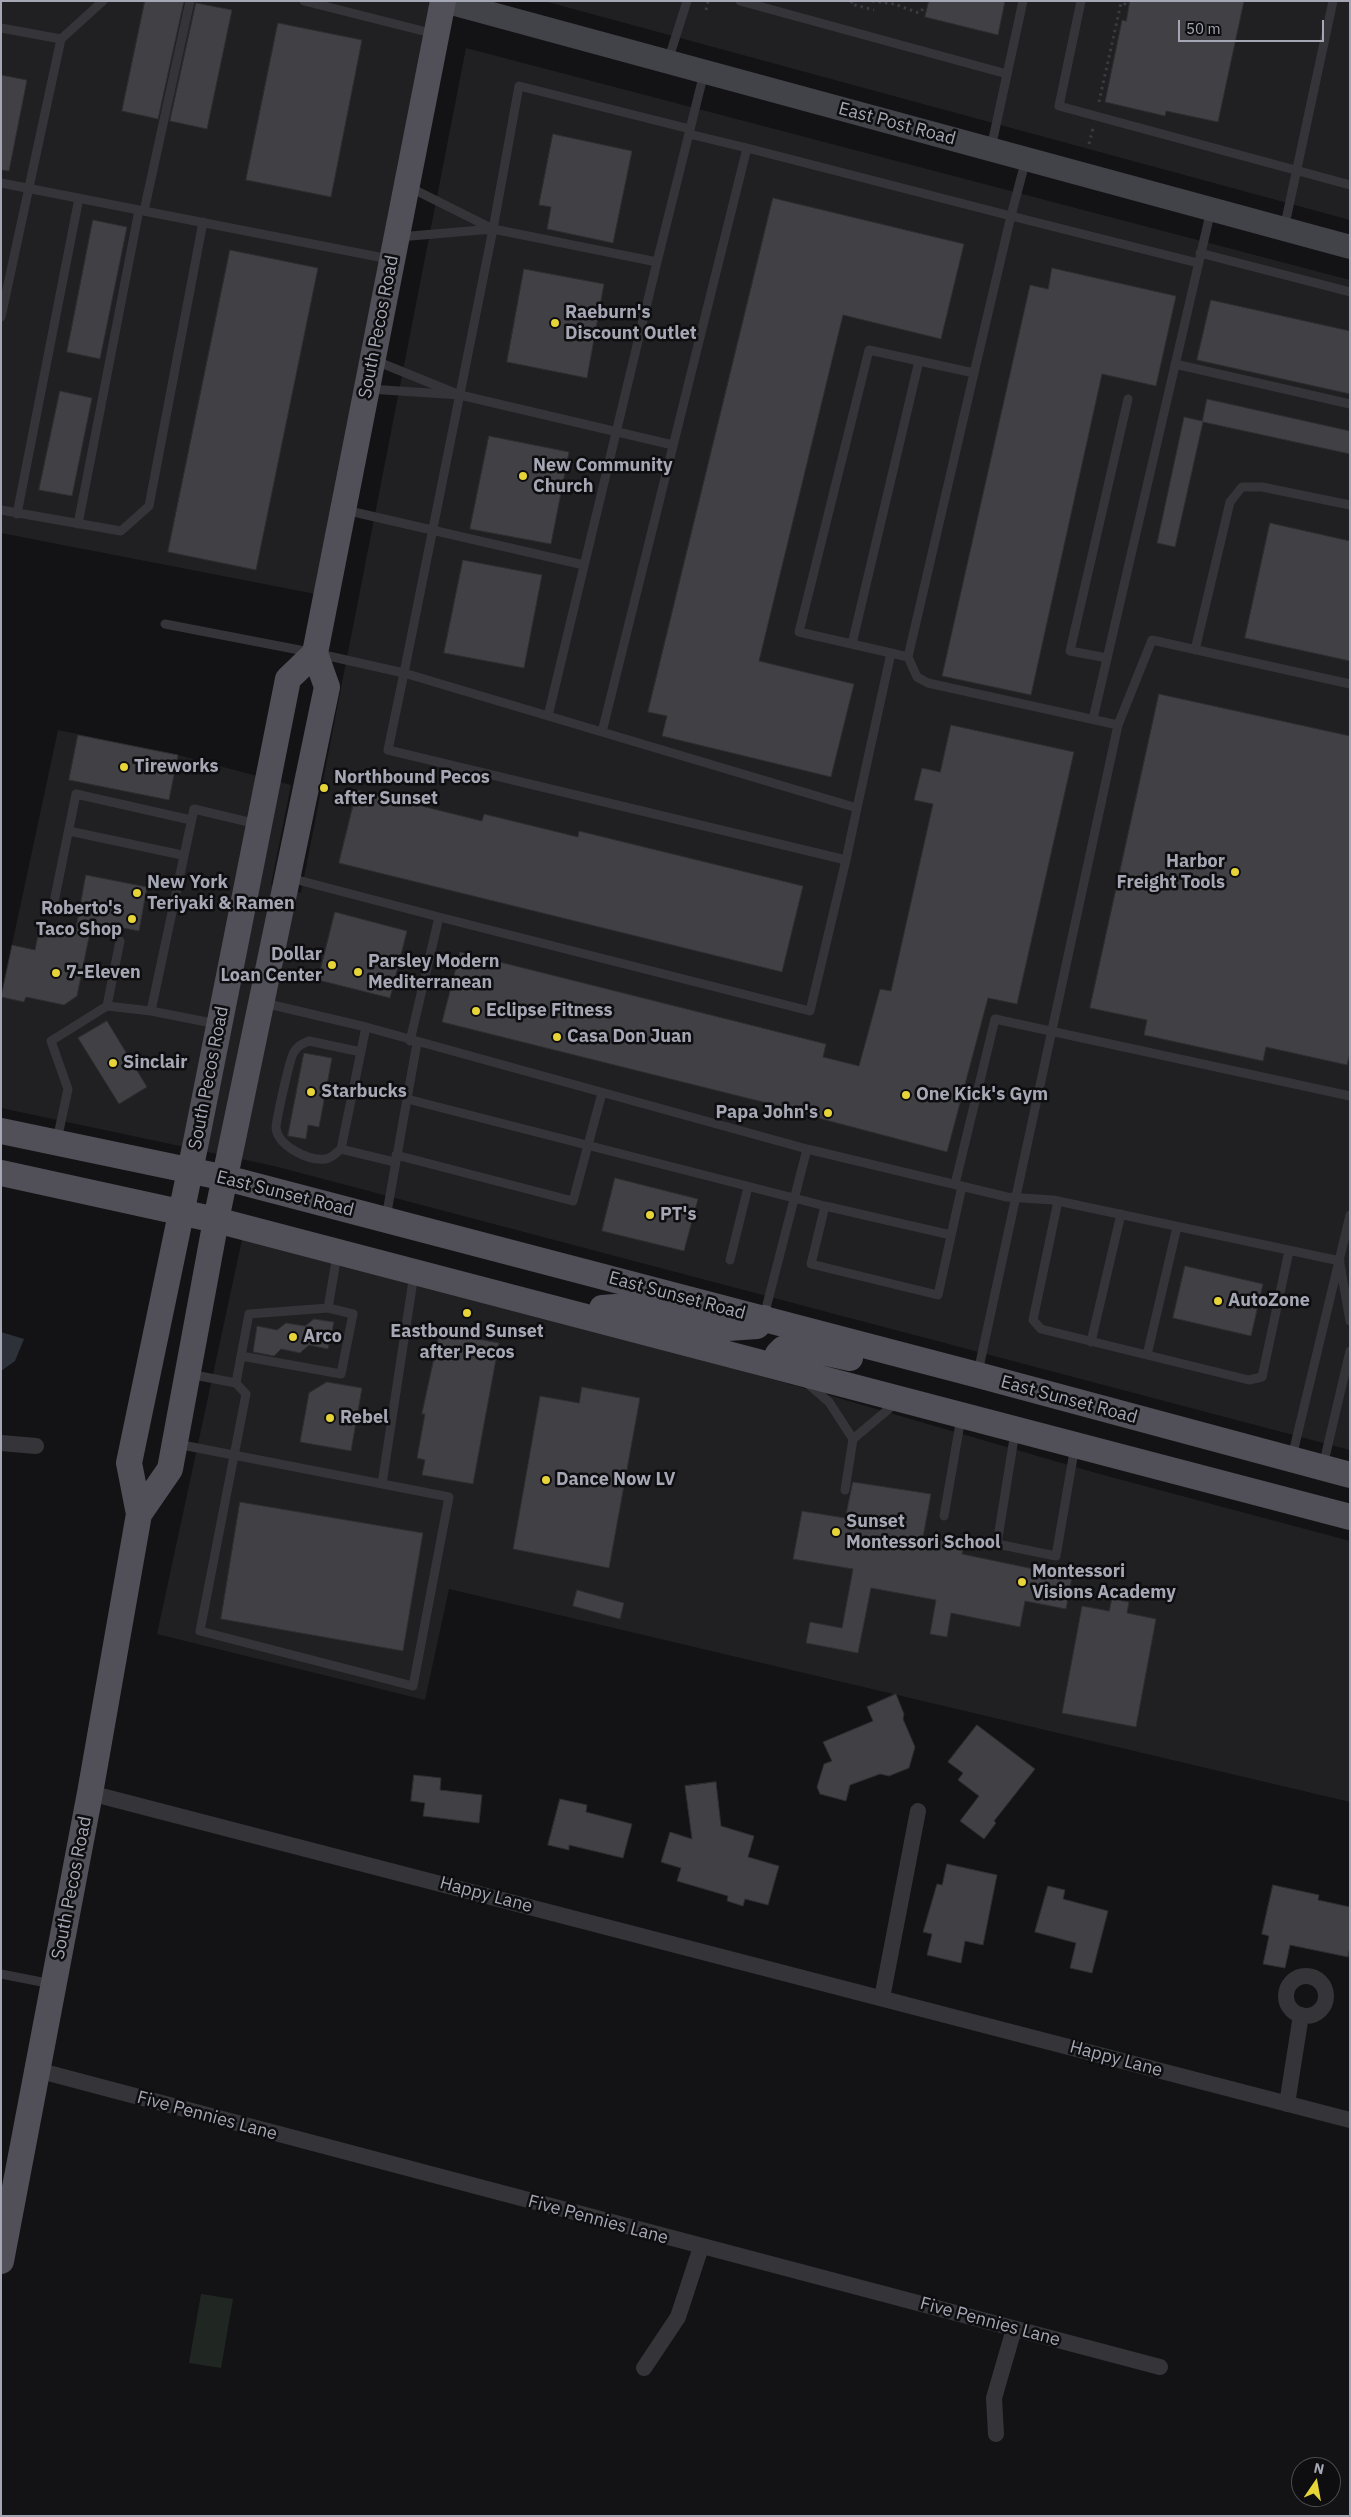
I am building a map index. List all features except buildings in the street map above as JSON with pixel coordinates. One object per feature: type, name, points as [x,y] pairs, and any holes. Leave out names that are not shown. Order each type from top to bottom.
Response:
[{"type":"main road","name":"South Pecos Road","points":[[139,1514],[170,1469],[216,1220],[263,1003],[327,687],[315,653],[443,1]]},
{"type":"main road","name":"South Pecos Road","points":[[1,2261],[90,1793],[139,1514],[129,1463],[220,1024],[288,678],[315,653]]},
{"type":"main road","name":"East Sunset Road","points":[[1,1130],[226,1178],[764,1318],[1350,1475]]},
{"type":"main road","points":[[1,1173],[216,1220],[1350,1517]]},
{"type":"main road","points":[[583,1316],[595,1308],[616,1307],[714,1329],[757,1326],[764,1318]]},
{"type":"main road","points":[[775,1366],[778,1354],[783,1348],[804,1348],[837,1356],[887,1363],[904,1362],[911,1357]]},
{"type":"main road","points":[[1281,1499],[1291,1460]]},
{"type":"main road","points":[[1314,1508],[1323,1468]]},
{"type":"street","name":"East Post Road","points":[[443,1],[1350,248]]},
{"type":"street","points":[[1,1443],[36,1446]]},
{"type":"street","name":"Happy Lane","points":[[90,1793],[1350,2120]]},
{"type":"street","points":[[882,1998],[918,1811]]},
{"type":"street","points":[[1287,2104],[1301,2015]]},
{"type":"street","name":"Five Pennies Lane","points":[[37,2070],[1160,2367]]},
{"type":"street","points":[[644,2368],[678,2317],[701,2247]]},
{"type":"street","points":[[996,2434],[994,2398],[1014,2329]]},
{"type":"lane","points":[[1,317],[61,39],[103,1]]},
{"type":"lane","points":[[78,524],[141,210],[190,1]]},
{"type":"lane","points":[[304,1],[436,35]]},
{"type":"lane","points":[[668,62],[687,1]]},
{"type":"lane","points":[[740,1],[1007,74]]},
{"type":"lane","points":[[991,150],[1023,1]]},
{"type":"lane","points":[[1081,1],[1058,106],[1350,184]]},
{"type":"lane","points":[[1284,230],[1333,1]]},
{"type":"lane","points":[[1,28],[61,39]]},
{"type":"lane","points":[[548,716],[704,72]]},
{"type":"lane","points":[[846,860],[388,750],[493,229],[519,86],[747,148],[1198,263]]},
{"type":"lane","points":[[602,732],[747,148]]},
{"type":"lane","points":[[1026,159],[908,657],[917,676],[928,683],[1118,725]]},
{"type":"lane","points":[[1,183],[203,222],[394,248],[493,229]]},
{"type":"lane","points":[[406,186],[493,229],[657,262]]},
{"type":"lane","points":[[17,514],[79,198]]},
{"type":"lane","points":[[1093,719],[1211,210]]},
{"type":"lane","points":[[1,510],[121,531],[149,506],[203,222]]},
{"type":"lane","points":[[1200,253],[1350,292]]},
{"type":"lane","points":[[908,657],[799,632],[869,350],[974,373]]},
{"type":"lane","points":[[372,359],[460,395],[673,445]]},
{"type":"lane","points":[[852,644],[919,361]]},
{"type":"lane","points":[[1175,364],[1350,404]]},
{"type":"lane","points":[[366,389],[460,395]]},
{"type":"lane","points":[[1107,658],[1070,651],[1128,399]]},
{"type":"lane","points":[[1195,650],[1230,502],[1242,487],[1262,487],[1350,505]]},
{"type":"lane","points":[[343,510],[584,566]]},
{"type":"lane","points":[[164,624],[315,653],[404,673],[857,808]]},
{"type":"lane","points":[[978,1375],[1118,725],[1152,640],[1350,684]]},
{"type":"lane","points":[[288,878],[810,1011],[846,860],[891,653]]},
{"type":"lane","points":[[53,907],[76,794],[191,820]]},
{"type":"lane","points":[[151,1011],[182,855],[194,809],[259,825]]},
{"type":"lane","points":[[69,831],[182,855]]},
{"type":"lane","points":[[386,1219],[395,1158],[407,1099],[413,1042],[439,916]]},
{"type":"lane","points":[[107,1006],[120,941]]},
{"type":"lane","points":[[263,1003],[366,1027],[413,1042],[807,1149],[1016,1198],[1058,1201],[1340,1261]]},
{"type":"lane","points":[[56,1142],[68,1089],[51,1041],[107,1006],[151,1011],[220,1024]]},
{"type":"lane","points":[[825,1206],[811,1264],[938,1295],[951,1235],[958,1185],[995,1020],[1052,1030],[1350,1096]]},
{"type":"lane","points":[[341,1150],[366,1027]]},
{"type":"lane","points":[[361,1052],[308,1041],[300,1044],[292,1054],[276,1128],[282,1141],[294,1150],[311,1158],[325,1159],[341,1150],[395,1158],[573,1201],[602,1093]]},
{"type":"lane","points":[[407,1099],[794,1199],[951,1235]]},
{"type":"lane","points":[[764,1318],[807,1149]]},
{"type":"lane","points":[[730,1260],[748,1187]]},
{"type":"lane","points":[[1058,1201],[1033,1320],[1041,1329],[1249,1380],[1262,1377],[1289,1251]]},
{"type":"lane","points":[[1091,1342],[1120,1214]]},
{"type":"lane","points":[[1291,1460],[1350,1216]]},
{"type":"lane","points":[[1147,1355],[1177,1227]]},
{"type":"lane","points":[[328,1308],[338,1252]]},
{"type":"lane","points":[[1340,1261],[1350,1321]]},
{"type":"lane","points":[[382,1484],[414,1272]]},
{"type":"lane","points":[[236,1383],[241,1356],[249,1314],[328,1308],[353,1314],[341,1374],[241,1356]]},
{"type":"lane","points":[[1323,1468],[1350,1351]]},
{"type":"lane","points":[[775,1366],[807,1383],[829,1402],[853,1439]]},
{"type":"lane","points":[[174,1443],[233,1455],[449,1497],[413,1686],[200,1631],[233,1455],[246,1394],[236,1383],[187,1374]]},
{"type":"lane","points":[[845,1490],[853,1439],[900,1399]]},
{"type":"lane","points":[[944,1516],[961,1415]]},
{"type":"lane","points":[[1015,1430],[997,1544],[1056,1556],[1075,1445]]},
{"type":"lane","points":[[1,1974],[53,1984]]},
{"type":"path","points":[[706,10],[708,1]]},
{"type":"path","points":[[852,1],[851,4],[874,10]]},
{"type":"path","points":[[872,1],[894,4],[919,13],[924,8]]},
{"type":"path","points":[[1089,144],[1121,3],[1125,4],[1125,1]]},
{"type":"shaded area","points":[[1,1],[443,1],[326,596],[1,533]]},
{"type":"shaded area","points":[[544,1],[1350,1],[1350,220]]},
{"type":"shaded area","points":[[466,48],[1350,280],[1350,1450],[274,1166],[1,1108],[1,996],[58,730],[178,755],[291,785],[271,885],[301,893]]},
{"type":"shaded area","points":[[243,1235],[811,1390],[1096,1473],[1350,1541],[1350,1802],[449,1589],[425,1700],[157,1634]]},
{"type":"shaded area","points":[[1,1332],[24,1339],[15,1361],[1,1371]]},
{"type":"shaded area","points":[[201,2294],[233,2299],[221,2368],[189,2363]]},
{"type":"place","name":"Raeburn's Discount Outlet","points":[[555,323]]},
{"type":"place","name":"New Community Church","points":[[523,476]]},
{"type":"place","name":"Tireworks","points":[[124,767]]},
{"type":"place","name":"Northbound Pecos after Sunset","points":[[324,788]]},
{"type":"place","name":"Harbor Freight Tools","points":[[1235,872]]},
{"type":"place","name":"New York Teriyaki & Ramen","points":[[137,893]]},
{"type":"place","name":"Roberto's Taco Shop","points":[[132,919]]},
{"type":"place","name":"Dollar Loan Center","points":[[332,965]]},
{"type":"place","name":"Parsley Modern Mediterranean","points":[[358,972]]},
{"type":"place","name":"7-Eleven","points":[[56,973]]},
{"type":"place","name":"Eclipse Fitness","points":[[476,1011]]},
{"type":"place","name":"Casa Don Juan","points":[[557,1037]]},
{"type":"place","name":"Sinclair","points":[[113,1063]]},
{"type":"place","name":"Starbucks","points":[[311,1092]]},
{"type":"place","name":"One Kick's Gym","points":[[906,1095]]},
{"type":"place","name":"Papa John's","points":[[828,1113]]},
{"type":"place","name":"PT's","points":[[650,1215]]},
{"type":"place","name":"AutoZone","points":[[1218,1301]]},
{"type":"place","name":"Eastbound Sunset after Pecos","points":[[467,1313]]},
{"type":"place","name":"Arco","points":[[293,1337]]},
{"type":"place","name":"Rebel","points":[[330,1418]]},
{"type":"place","name":"Dance Now LV","points":[[546,1480]]},
{"type":"place","name":"Sunset Montessori School","points":[[836,1532]]},
{"type":"place","name":"Montessori Visions Academy","points":[[1022,1582]]}]
